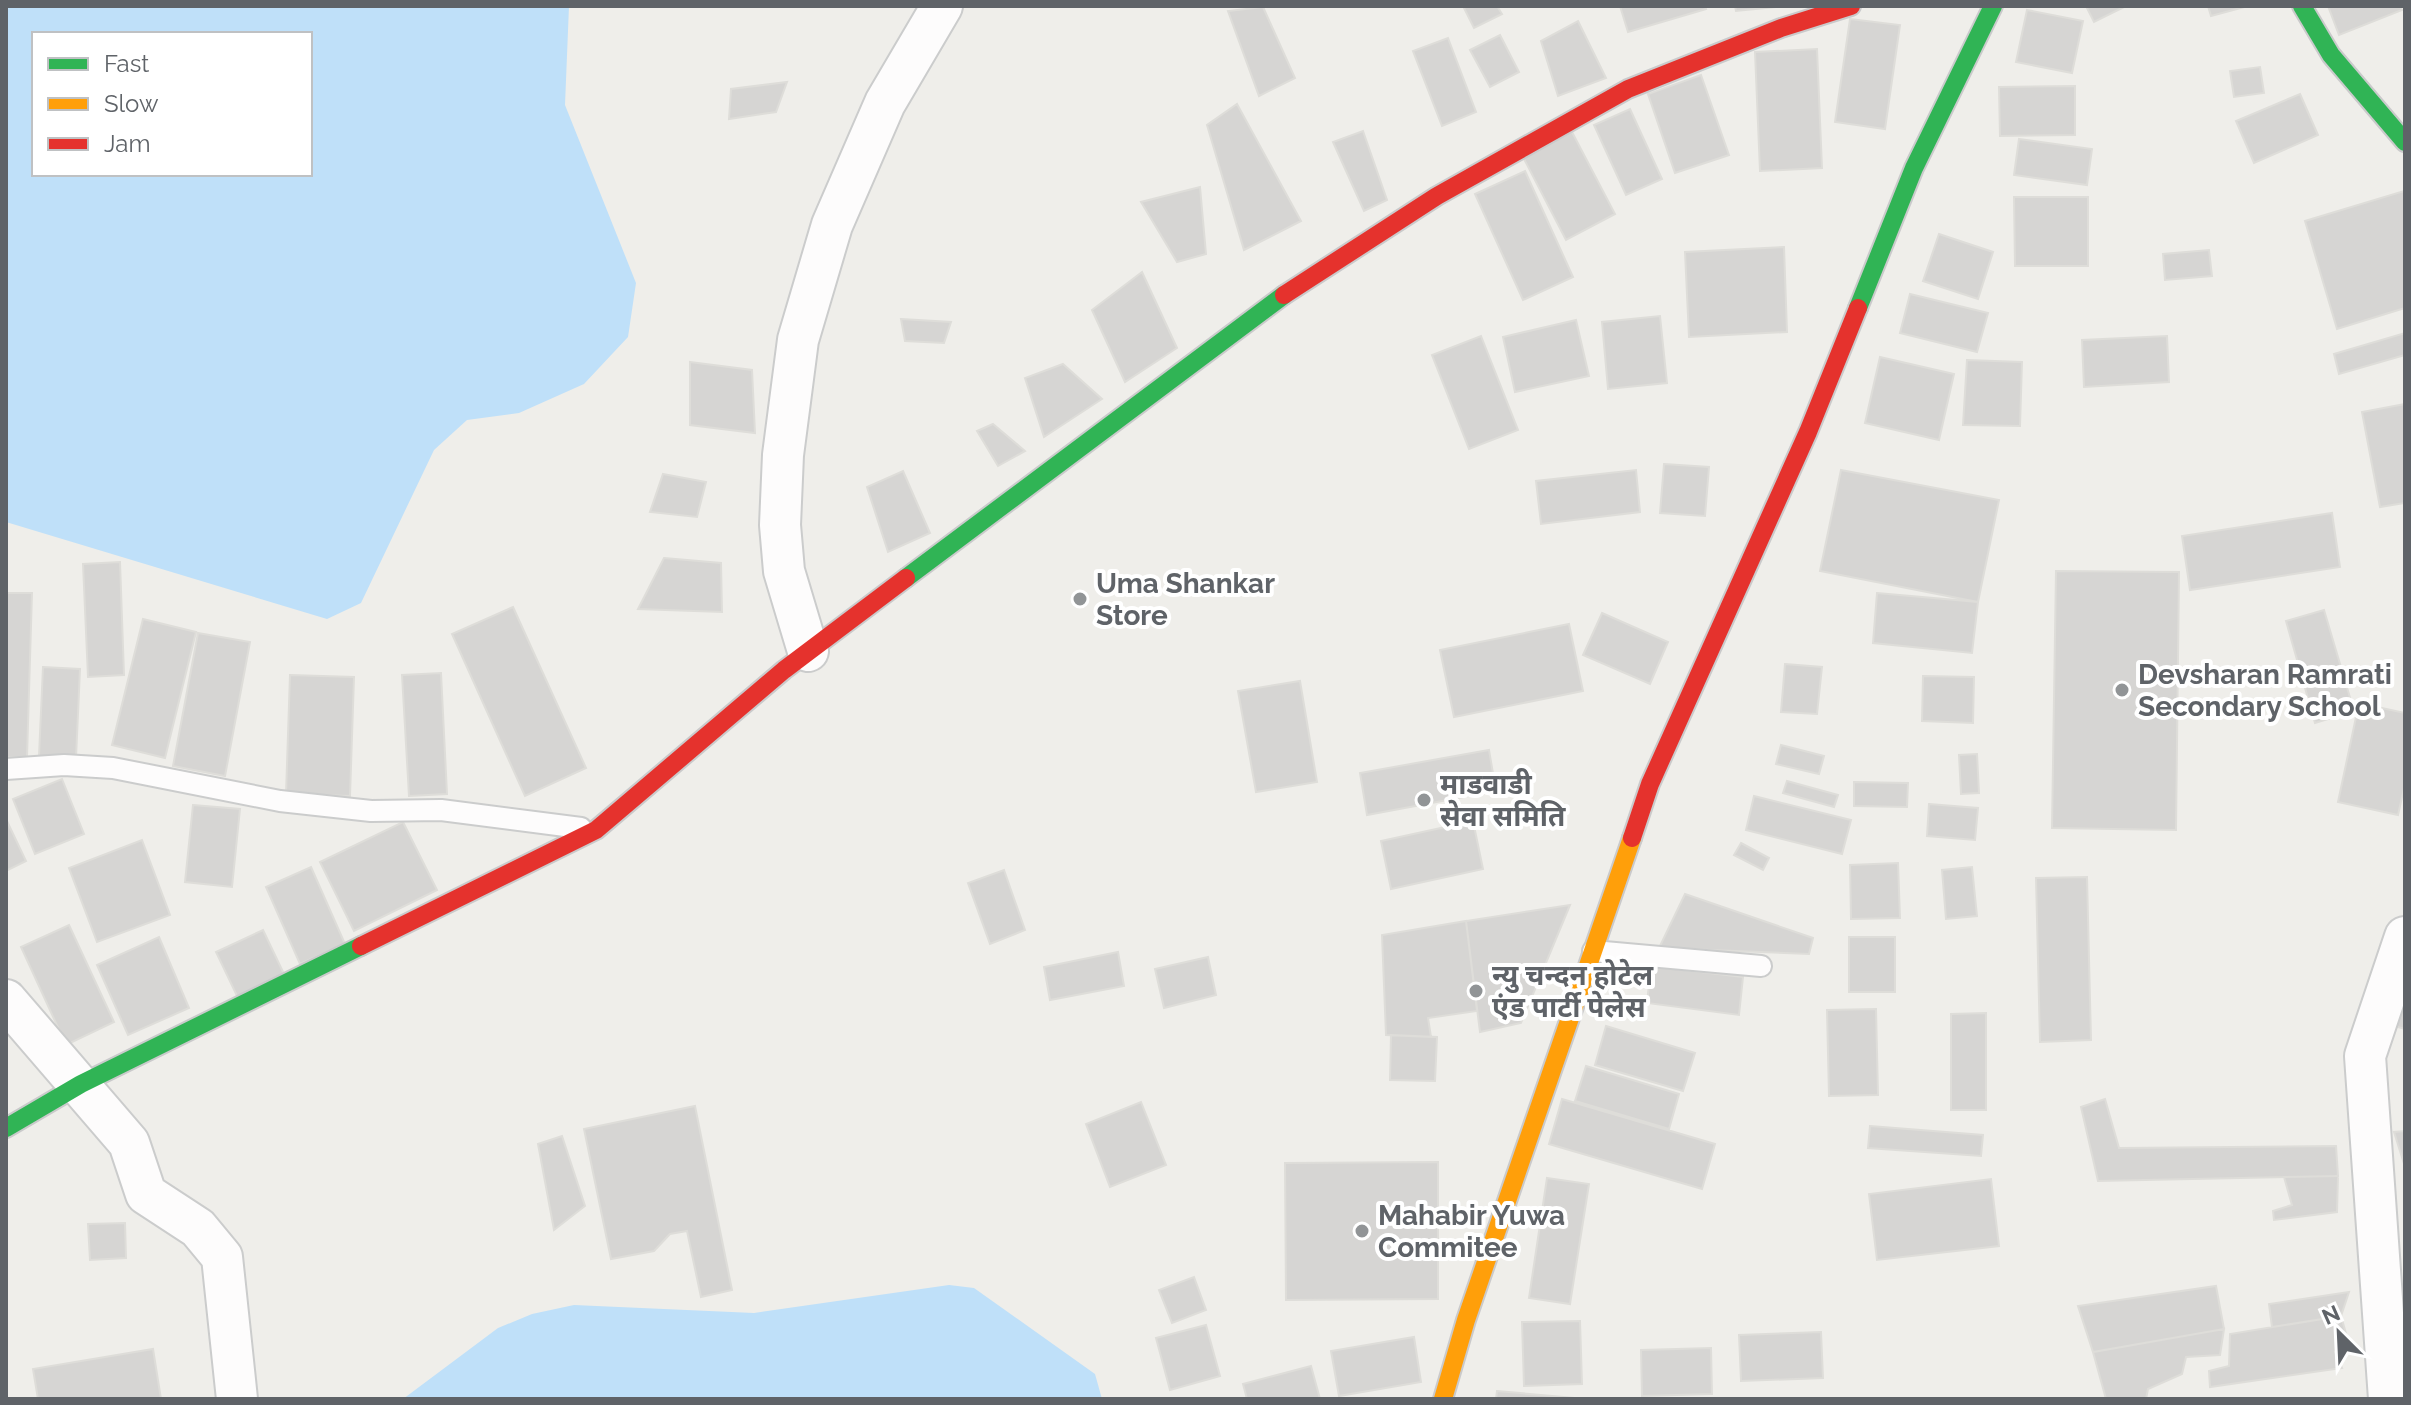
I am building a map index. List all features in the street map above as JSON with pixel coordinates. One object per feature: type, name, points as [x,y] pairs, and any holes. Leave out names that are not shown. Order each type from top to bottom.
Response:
[{"type":"street","points":[[808,651],[784,571],[780,525],[783,455],[798,340],[832,225],[885,103],[942,6]]},
{"type":"street","points":[[6,1128],[81,1084],[596,830],[808,651],[1250,317],[1437,196],[1628,89],[1781,28],[1851,6]]},
{"type":"street","points":[[1443,1399],[1466,1320],[1650,784],[1808,432],[1914,168],[1993,6]]},
{"type":"street","points":[[2302,6],[2331,55],[2405,142]]},
{"type":"street","points":[[2389,1399],[2365,1056],[2405,937]]},
{"type":"street","points":[[6,1000],[129,1143],[146,1194],[198,1228],[222,1257],[237,1399]]},
{"type":"lane","points":[[6,769],[64,765],[113,768],[280,801],[371,811],[441,810],[596,830]]},
{"type":"lane","points":[[1593,951],[1761,966]]},
{"type":"water","points":[[6,6],[569,6],[565,105],[636,283],[628,337],[584,384],[519,413],[467,420],[434,450],[361,603],[327,619],[6,522]]},
{"type":"water","points":[[949,1285],[974,1288],[1095,1374],[1102,1399],[403,1399],[498,1328],[532,1314],[574,1305],[754,1313]]},
{"type":"building","points":[[1463,6],[1497,6],[1502,14],[1474,28]]},
{"type":"building","points":[[1620,6],[1705,6],[1706,9],[1628,32]]},
{"type":"building","points":[[1735,6],[1775,6],[1775,7],[1736,11]]},
{"type":"building","points":[[2086,6],[2126,6],[2094,22]]},
{"type":"building","points":[[2208,6],[2248,6],[2211,16]]},
{"type":"building","points":[[2328,6],[2400,6],[2402,10],[2339,35]]},
{"type":"building","points":[[1263,7],[1295,78],[1259,96],[1228,11]]},
{"type":"building","points":[[2027,10],[2083,21],[2072,73],[2016,62]]},
{"type":"building","points":[[1850,19],[1900,25],[1885,129],[1835,122]]},
{"type":"building","points":[[1578,21],[1606,78],[1558,96],[1541,41]]},
{"type":"building","points":[[1500,35],[1519,72],[1490,87],[1470,50]]},
{"type":"building","points":[[1448,38],[1476,112],[1442,126],[1413,51]]},
{"type":"building","points":[[1817,49],[1822,168],[1760,171],[1755,52]]},
{"type":"building","points":[[2260,67],[2264,93],[2234,97],[2230,71]]},
{"type":"building","points":[[1701,75],[1729,155],[1675,173],[1648,94]]},
{"type":"building","points":[[787,82],[776,112],[729,119],[731,89]]},
{"type":"building","points":[[2075,86],[2075,135],[2000,136],[1999,87]]},
{"type":"building","points":[[2300,94],[2318,135],[2254,163],[2236,121]]},
{"type":"building","points":[[1237,104],[1301,221],[1244,250],[1207,125]]},
{"type":"building","points":[[1630,109],[1662,179],[1626,195],[1594,125]]},
{"type":"building","points":[[1363,131],[1387,200],[1364,211],[1333,142]]},
{"type":"building","points":[[1572,132],[1615,214],[1566,240],[1523,157]]},
{"type":"building","points":[[2019,139],[2092,149],[2087,185],[2014,175]]},
{"type":"building","points":[[1525,171],[1573,277],[1523,300],[1475,194]]},
{"type":"building","points":[[1200,187],[1206,254],[1177,262],[1141,202]]},
{"type":"building","points":[[2404,191],[2405,308],[2337,329],[2305,221]]},
{"type":"building","points":[[2014,197],[2088,197],[2088,266],[2015,266]]},
{"type":"building","points":[[1939,234],[1993,252],[1978,299],[1923,281]]},
{"type":"building","points":[[1784,247],[1787,332],[1689,337],[1685,252]]},
{"type":"building","points":[[2209,250],[2212,276],[2165,280],[2163,254]]},
{"type":"building","points":[[1142,272],[1177,348],[1125,382],[1092,310]]},
{"type":"building","points":[[1910,294],[1988,313],[1977,352],[1900,333]]},
{"type":"building","points":[[1660,316],[1667,383],[1608,389],[1602,322]]},
{"type":"building","points":[[901,319],[951,322],[944,343],[905,341]]},
{"type":"building","points":[[1576,320],[1589,376],[1515,392],[1503,337]]},
{"type":"building","points":[[2405,333],[2405,355],[2339,374],[2334,354]]},
{"type":"building","points":[[1481,336],[1518,430],[1469,449],[1432,355]]},
{"type":"building","points":[[2167,336],[2169,382],[2084,387],[2082,340]]},
{"type":"building","points":[[1880,357],[1954,374],[1939,440],[1865,423]]},
{"type":"building","points":[[1967,360],[2022,362],[2020,426],[1963,425]]},
{"type":"building","points":[[690,362],[752,370],[755,433],[690,425]]},
{"type":"building","points":[[1063,364],[1102,399],[1044,437],[1025,378]]},
{"type":"building","points":[[2405,404],[2405,503],[2380,507],[2362,412]]},
{"type":"building","points":[[993,424],[1025,451],[998,466],[977,431]]},
{"type":"building","points":[[1664,464],[1709,467],[1705,516],[1660,513]]},
{"type":"building","points":[[1636,470],[1640,512],[1541,524],[1536,481]]},
{"type":"building","points":[[1841,470],[1999,500],[1978,602],[1820,571]]},
{"type":"building","points":[[903,471],[930,533],[888,552],[867,487]]},
{"type":"building","points":[[663,474],[706,482],[697,517],[650,512]]},
{"type":"building","points":[[2332,513],[2340,567],[2190,590],[2182,536]]},
{"type":"building","points":[[664,558],[721,563],[722,612],[638,609]]},
{"type":"building","points":[[120,562],[124,675],[88,677],[83,564]]},
{"type":"building","points":[[2056,571],[2179,572],[2176,830],[2052,828]]},
{"type":"building","points":[[6,593],[32,593],[27,757],[6,757]]},
{"type":"building","points":[[1877,593],[1978,602],[1972,653],[1873,643]]},
{"type":"building","points":[[513,607],[586,768],[525,796],[452,634]]},
{"type":"building","points":[[2324,610],[2354,711],[2315,723],[2286,621]]},
{"type":"building","points":[[1602,613],[1668,642],[1650,684],[1583,655]]},
{"type":"building","points":[[143,619],[196,632],[165,758],[112,745]]},
{"type":"building","points":[[1569,624],[1583,691],[1454,717],[1440,650]]},
{"type":"building","points":[[198,633],[250,642],[225,776],[173,766]]},
{"type":"building","points":[[1785,664],[1822,667],[1817,714],[1781,712]]},
{"type":"building","points":[[43,667],[80,669],[76,758],[39,756]]},
{"type":"building","points":[[441,673],[447,794],[409,796],[402,675]]},
{"type":"building","points":[[290,675],[354,677],[350,796],[286,794]]},
{"type":"building","points":[[1923,676],[1974,677],[1973,723],[1922,721]]},
{"type":"building","points":[[1300,681],[1317,782],[1256,792],[1238,691]]},
{"type":"building","points":[[2359,703],[2405,713],[2405,784],[2398,815],[2338,802]]},
{"type":"building","points":[[1781,745],[1824,756],[1819,774],[1776,764]]},
{"type":"building","points":[[1489,750],[1496,791],[1367,815],[1360,773]]},
{"type":"building","points":[[1977,754],[1979,793],[1961,794],[1959,755]]},
{"type":"building","points":[[62,779],[84,834],[35,854],[13,799]]},
{"type":"building","points":[[1787,781],[1838,795],[1834,807],[1783,793]]},
{"type":"building","points":[[1854,782],[1908,783],[1907,807],[1854,806]]},
{"type":"building","points":[[1754,796],[1851,820],[1842,854],[1746,830]]},
{"type":"building","points":[[1929,804],[1978,808],[1975,840],[1927,836]]},
{"type":"building","points":[[193,805],[240,809],[232,887],[185,882]]},
{"type":"building","points":[[6,819],[26,861],[6,871]]},
{"type":"building","points":[[1473,821],[1483,869],[1391,889],[1381,841]]},
{"type":"building","points":[[403,822],[437,890],[354,931],[320,862]]},
{"type":"building","points":[[142,840],[170,915],[97,942],[69,868]]},
{"type":"building","points":[[1741,843],[1769,858],[1763,870],[1734,855]]},
{"type":"building","points":[[1898,863],[1900,918],[1851,919],[1850,865]]},
{"type":"building","points":[[311,867],[345,944],[300,964],[266,887]]},
{"type":"building","points":[[1972,867],[1977,916],[1946,919],[1942,870]]},
{"type":"building","points":[[1004,870],[1025,930],[990,944],[968,883]]},
{"type":"building","points":[[2087,877],[2091,1040],[2040,1042],[2036,878]]},
{"type":"building","points":[[1685,894],[1813,938],[1809,954],[1659,948]]},
{"type":"building","points":[[1570,905],[1521,1023],[1480,1032],[1466,921]]},
{"type":"building","points":[[1466,921],[1477,1011],[1428,1018],[1431,1037],[1386,1035],[1382,935]]},
{"type":"building","points":[[69,925],[114,1022],[66,1045],[21,947]]},
{"type":"building","points":[[263,930],[285,976],[238,998],[216,952]]},
{"type":"building","points":[[159,937],[189,1008],[128,1035],[97,965]]},
{"type":"building","points":[[1849,937],[1895,937],[1895,992],[1849,992]]},
{"type":"building","points":[[1118,952],[1124,986],[1050,1000],[1044,967]]},
{"type":"building","points":[[1208,957],[1216,995],[1164,1008],[1155,969]]},
{"type":"building","points":[[1651,966],[1743,977],[1739,1015],[1647,1003]]},
{"type":"building","points":[[2405,979],[2405,1029],[2387,1024]]},
{"type":"building","points":[[1876,1009],[1878,1095],[1829,1096],[1827,1010]]},
{"type":"building","points":[[1986,1013],[1986,1110],[1951,1110],[1951,1014]]},
{"type":"building","points":[[1606,1026],[1695,1053],[1683,1091],[1595,1065]]},
{"type":"building","points":[[1391,1035],[1437,1037],[1435,1081],[1390,1080]]},
{"type":"building","points":[[1586,1066],[1679,1094],[1669,1129],[1575,1101]]},
{"type":"building","points":[[1562,1099],[1715,1144],[1702,1189],[1549,1144]]},
{"type":"building","points":[[2105,1099],[2119,1148],[2336,1146],[2338,1176],[2098,1181],[2081,1107]]},
{"type":"building","points":[[1141,1102],[1166,1165],[1110,1187],[1086,1124]]},
{"type":"building","points":[[695,1106],[732,1290],[701,1297],[687,1231],[670,1234],[654,1251],[611,1259],[584,1129]]},
{"type":"building","points":[[1870,1126],[1983,1135],[1981,1156],[1868,1148]]},
{"type":"building","points":[[2405,1131],[2405,1167],[2394,1132]]},
{"type":"building","points":[[562,1136],[585,1206],[554,1230],[538,1144]]},
{"type":"building","name":"Mahabir Yuwa Commitee","points":[[1438,1162],[1438,1299],[1286,1300],[1285,1163]]},
{"type":"building","points":[[2338,1176],[2337,1212],[2274,1220],[2273,1211],[2292,1205],[2284,1177]]},
{"type":"building","points":[[1547,1178],[1589,1184],[1570,1304],[1529,1298]]},
{"type":"building","points":[[1991,1179],[1999,1246],[1877,1260],[1869,1194]]},
{"type":"building","points":[[125,1223],[126,1258],[90,1260],[88,1224]]},
{"type":"building","points":[[1194,1277],[1206,1310],[1172,1323],[1159,1290]]},
{"type":"building","points":[[2216,1286],[2224,1329],[2093,1352],[2078,1306]]},
{"type":"building","points":[[2349,1292],[2341,1316],[2272,1327],[2269,1304]]},
{"type":"building","points":[[2341,1316],[2349,1344],[2335,1352],[2342,1368],[2210,1387],[2209,1371],[2229,1366],[2230,1334]]},
{"type":"building","points":[[1580,1321],[1582,1384],[1524,1386],[1522,1322]]},
{"type":"building","points":[[1206,1325],[1220,1376],[1170,1390],[1156,1338]]},
{"type":"building","points":[[2224,1329],[2220,1355],[2186,1357],[2182,1374],[2148,1389],[2146,1399],[2106,1399],[2093,1352]]},
{"type":"building","points":[[1821,1332],[1823,1378],[1741,1381],[1739,1335]]},
{"type":"building","points":[[1414,1337],[1421,1382],[1339,1396],[1331,1351]]},
{"type":"building","points":[[1711,1348],[1712,1394],[1642,1396],[1641,1350]]},
{"type":"building","points":[[153,1349],[161,1399],[38,1399],[33,1369]]},
{"type":"building","points":[[1311,1366],[1320,1399],[1247,1399],[1243,1384]]},
{"type":"building","points":[[1497,1391],[1586,1399],[1496,1399]]},
{"type":"traffic: fast","points":[[1858,308],[1914,168],[1993,6]]},
{"type":"traffic: fast","points":[[2302,6],[2331,55],[2405,142]]},
{"type":"traffic: fast","points":[[906,578],[1284,295]]},
{"type":"traffic: fast","points":[[6,1128],[81,1084],[361,946]]},
{"type":"traffic: slow","points":[[1443,1399],[1466,1320],[1632,838]]},
{"type":"traffic: jam","points":[[1284,295],[1437,196],[1628,89],[1781,28],[1851,6]]},
{"type":"traffic: jam","points":[[1632,838],[1650,784],[1808,432],[1858,308]]},
{"type":"traffic: jam","points":[[361,946],[596,830],[784,670],[906,578]]},
{"type":"place","name":"Uma Shankar Store","points":[[1080,599]]},
{"type":"place","name":"Devsharan Ramrati Secondary School","points":[[2122,690]]},
{"type":"place","name":"माडवाडी सेवा समिति","points":[[1424,800]]},
{"type":"place","name":"न्यु चन्दन होटेल एंड पार्टी पेलेस","points":[[1476,991]]},
{"type":"place","name":"Mahabir Yuwa Commitee","points":[[1362,1231]]}]
